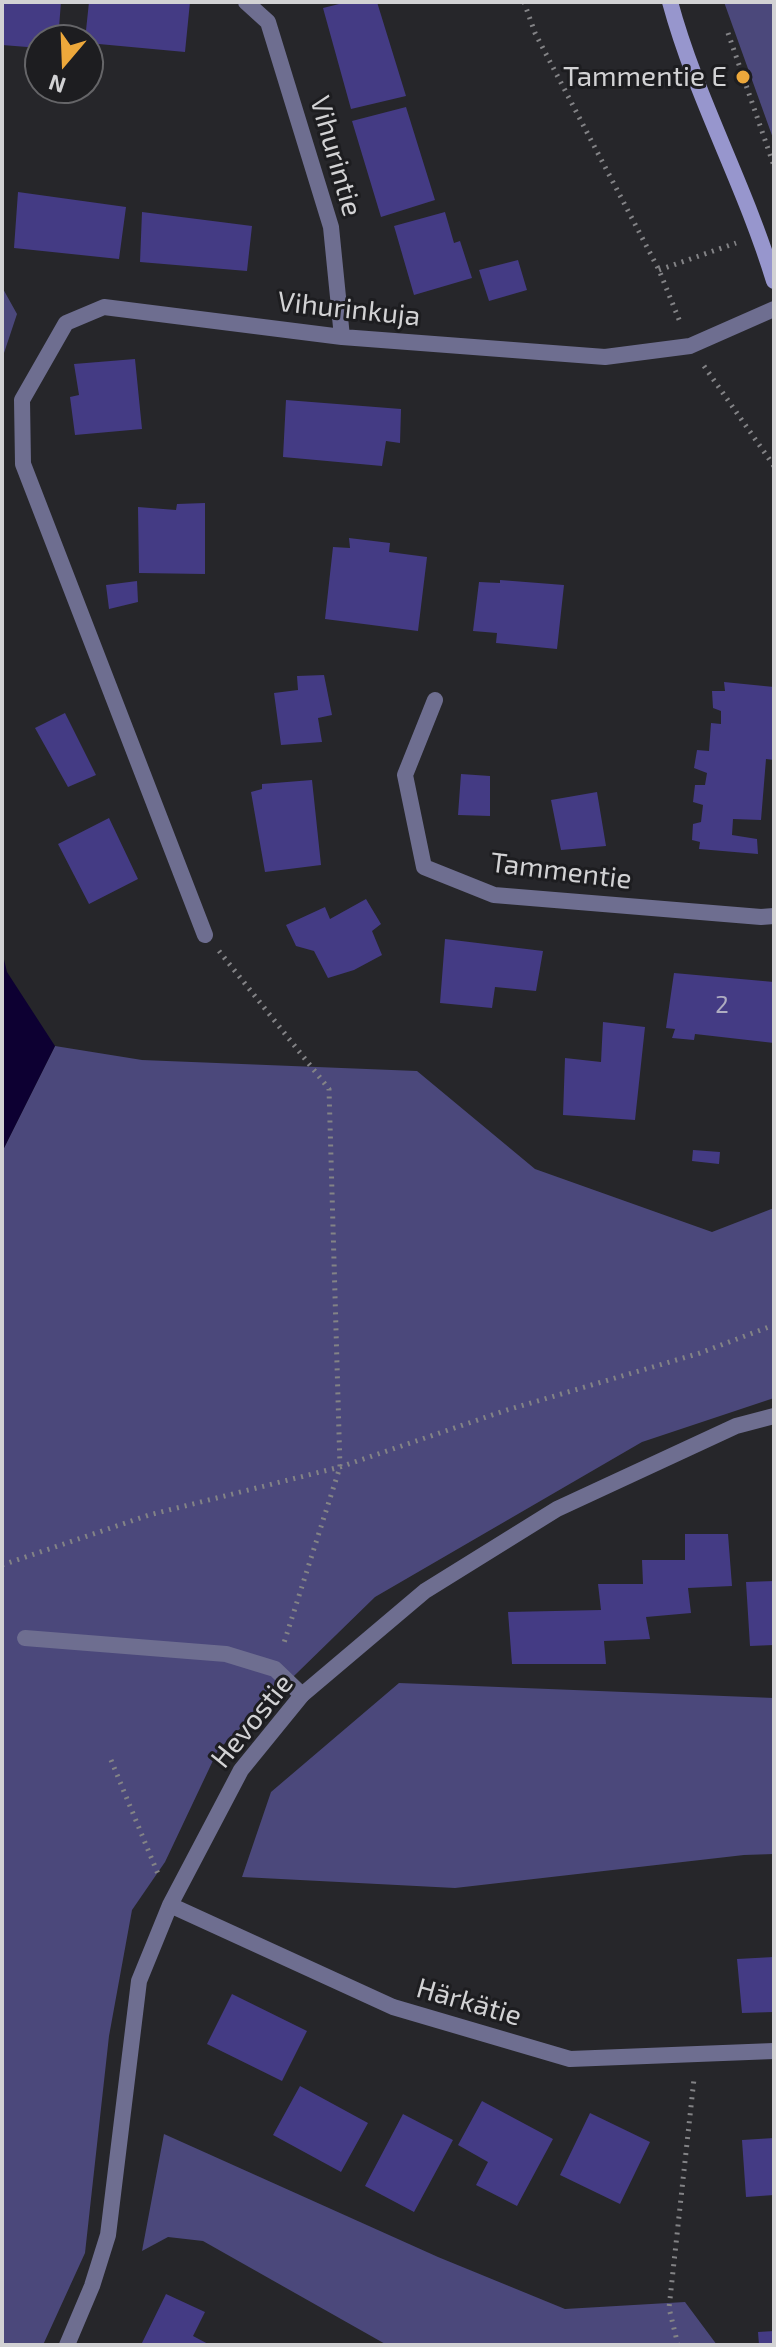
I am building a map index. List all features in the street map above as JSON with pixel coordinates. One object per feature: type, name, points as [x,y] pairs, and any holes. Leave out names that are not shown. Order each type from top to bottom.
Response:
[{"type":"main road","points":[[670,2],[683,49],[760,234],[774,281]]},
{"type":"street","name":"Vihurintie","points":[[246,2],[268,22],[331,227],[342,337]]},
{"type":"street","name":"Vihurinkuja","points":[[205,935],[23,464],[22,400],[66,323],[104,307],[342,337],[605,357],[690,346],[774,309]]},
{"type":"street","name":"Tammentie","points":[[435,700],[405,775],[424,867],[494,895],[774,916]]},
{"type":"street","name":"Hevostie","points":[[67,2345],[92,2286],[108,2235],[139,1981],[170,1905],[241,1770],[302,1695],[425,1591],[557,1509],[736,1426],[774,1416]]},
{"type":"street","points":[[25,1638],[226,1654],[275,1669],[302,1695]]},
{"type":"street","name":"Härkätie","points":[[170,1905],[393,2007],[570,2059],[774,2051]]},
{"type":"path","points":[[524,2],[535,33],[659,270],[690,346],[774,466]]},
{"type":"path","points":[[728,33],[774,166]]},
{"type":"path","points":[[659,270],[760,234]]},
{"type":"path","points":[[205,935],[329,1089],[340,1467],[275,1669]]},
{"type":"path","points":[[2,1565],[149,1515],[340,1467],[507,1410],[700,1353],[774,1325]]},
{"type":"path","points":[[111,1760],[170,1905]]},
{"type":"path","points":[[678,2345],[669,2308],[697,2054]]},
{"type":"shaded area","points":[[724,2],[774,2],[774,141]]},
{"type":"shaded area","points":[[2,287],[17,314],[2,359]]},
{"type":"shaded area","points":[[2,951],[7,972],[55,1046],[2,1152]]},
{"type":"shaded area","points":[[55,1046],[142,1060],[417,1071],[535,1169],[712,1232],[774,1208],[774,1398],[642,1442],[375,1597],[218,1750],[165,1862],[132,1910],[109,2036],[85,2253],[43,2345],[2,2345],[2,1152]]},
{"type":"shaded area","points":[[399,1683],[774,1698],[774,1854],[455,1888],[242,1877],[271,1792]]},
{"type":"shaded area","points":[[164,2134],[438,2257],[565,2309],[685,2302],[717,2345],[387,2345],[203,2241],[168,2237],[142,2251]]},
{"type":"building","points":[[2,2],[61,2],[59,24],[24,24],[24,47],[2,45]]},
{"type":"building","points":[[89,2],[190,2],[185,52],[104,44],[104,24],[87,24]]},
{"type":"building","points":[[347,2],[377,2],[406,96],[351,109],[323,8]]},
{"type":"building","points":[[406,107],[435,200],[381,217],[352,121]]},
{"type":"building","points":[[18,192],[126,207],[119,259],[14,248]]},
{"type":"building","points":[[142,212],[252,226],[247,271],[140,262]]},
{"type":"building","points":[[445,212],[454,243],[460,241],[472,278],[414,295],[394,226]]},
{"type":"building","points":[[518,260],[527,290],[489,301],[479,270]]},
{"type":"building","points":[[135,359],[142,429],[75,435],[70,397],[79,395],[74,364]]},
{"type":"building","points":[[286,400],[401,409],[400,443],[386,441],[382,466],[283,457]]},
{"type":"building","points":[[205,503],[205,574],[139,573],[138,507],[176,510],[177,504]]},
{"type":"building","points":[[349,538],[390,543],[389,552],[427,557],[418,631],[325,619],[333,547],[350,548]]},
{"type":"building","points":[[500,580],[564,585],[557,649],[496,643],[497,633],[473,631],[479,582],[500,583]]},
{"type":"building","points":[[137,581],[138,602],[109,609],[106,585]]},
{"type":"building","points":[[324,675],[332,715],[318,718],[322,742],[281,745],[274,693],[298,690],[297,676]]},
{"type":"building","points":[[724,682],[774,687],[774,760],[766,759],[761,820],[733,819],[732,835],[757,839],[758,854],[699,849],[700,842],[692,840],[693,824],[701,822],[703,805],[693,802],[695,785],[705,785],[707,773],[694,768],[697,750],[709,751],[711,723],[721,724],[721,711],[713,708],[712,691],[725,691]]},
{"type":"building","points":[[65,713],[96,775],[68,787],[35,728]]},
{"type":"building","points":[[461,774],[490,776],[490,816],[458,815]]},
{"type":"building","points":[[312,780],[321,865],[265,872],[251,792],[262,789],[262,784]]},
{"type":"building","points":[[597,792],[606,846],[561,850],[551,800]]},
{"type":"building","points":[[109,818],[138,879],[89,904],[58,844]]},
{"type":"building","points":[[366,899],[381,924],[372,931],[382,955],[354,970],[328,978],[314,951],[296,946],[286,925],[325,907],[330,919]]},
{"type":"building","points":[[445,939],[543,951],[536,991],[495,987],[492,1008],[440,1003]]},
{"type":"building","points":[[674,973],[774,982],[774,1043],[695,1034],[694,1040],[672,1038],[675,1029],[666,1028]]},
{"type":"building","points":[[603,1022],[645,1027],[635,1120],[563,1115],[565,1058],[601,1062]]},
{"type":"building","points":[[693,1150],[720,1152],[719,1164],[692,1161]]},
{"type":"building","points":[[685,1534],[728,1534],[732,1586],[688,1588],[691,1613],[646,1617],[650,1639],[604,1641],[606,1664],[512,1664],[508,1612],[601,1610],[598,1584],[643,1584],[642,1560],[685,1560]]},
{"type":"building","points":[[774,1581],[774,1645],[750,1646],[746,1582]]},
{"type":"building","points":[[774,1957],[774,2012],[742,2013],[737,1959]]},
{"type":"building","points":[[232,1994],[307,2031],[282,2081],[207,2044]]},
{"type":"building","points":[[300,2086],[368,2123],[341,2172],[273,2135]]},
{"type":"building","points":[[482,2101],[553,2139],[517,2206],[476,2185],[488,2162],[458,2145]]},
{"type":"building","points":[[590,2113],[650,2142],[620,2204],[560,2175]]},
{"type":"building","points":[[403,2114],[453,2140],[414,2212],[365,2186]]},
{"type":"building","points":[[774,2138],[774,2195],[746,2197],[742,2140]]},
{"type":"building","points":[[166,2294],[205,2312],[193,2336],[210,2345],[141,2345]]},
{"type":"building","points":[[774,2331],[774,2345],[759,2345],[758,2332]]},
{"type":"place","name":"Tammentie E","points":[[743,77]]}]
